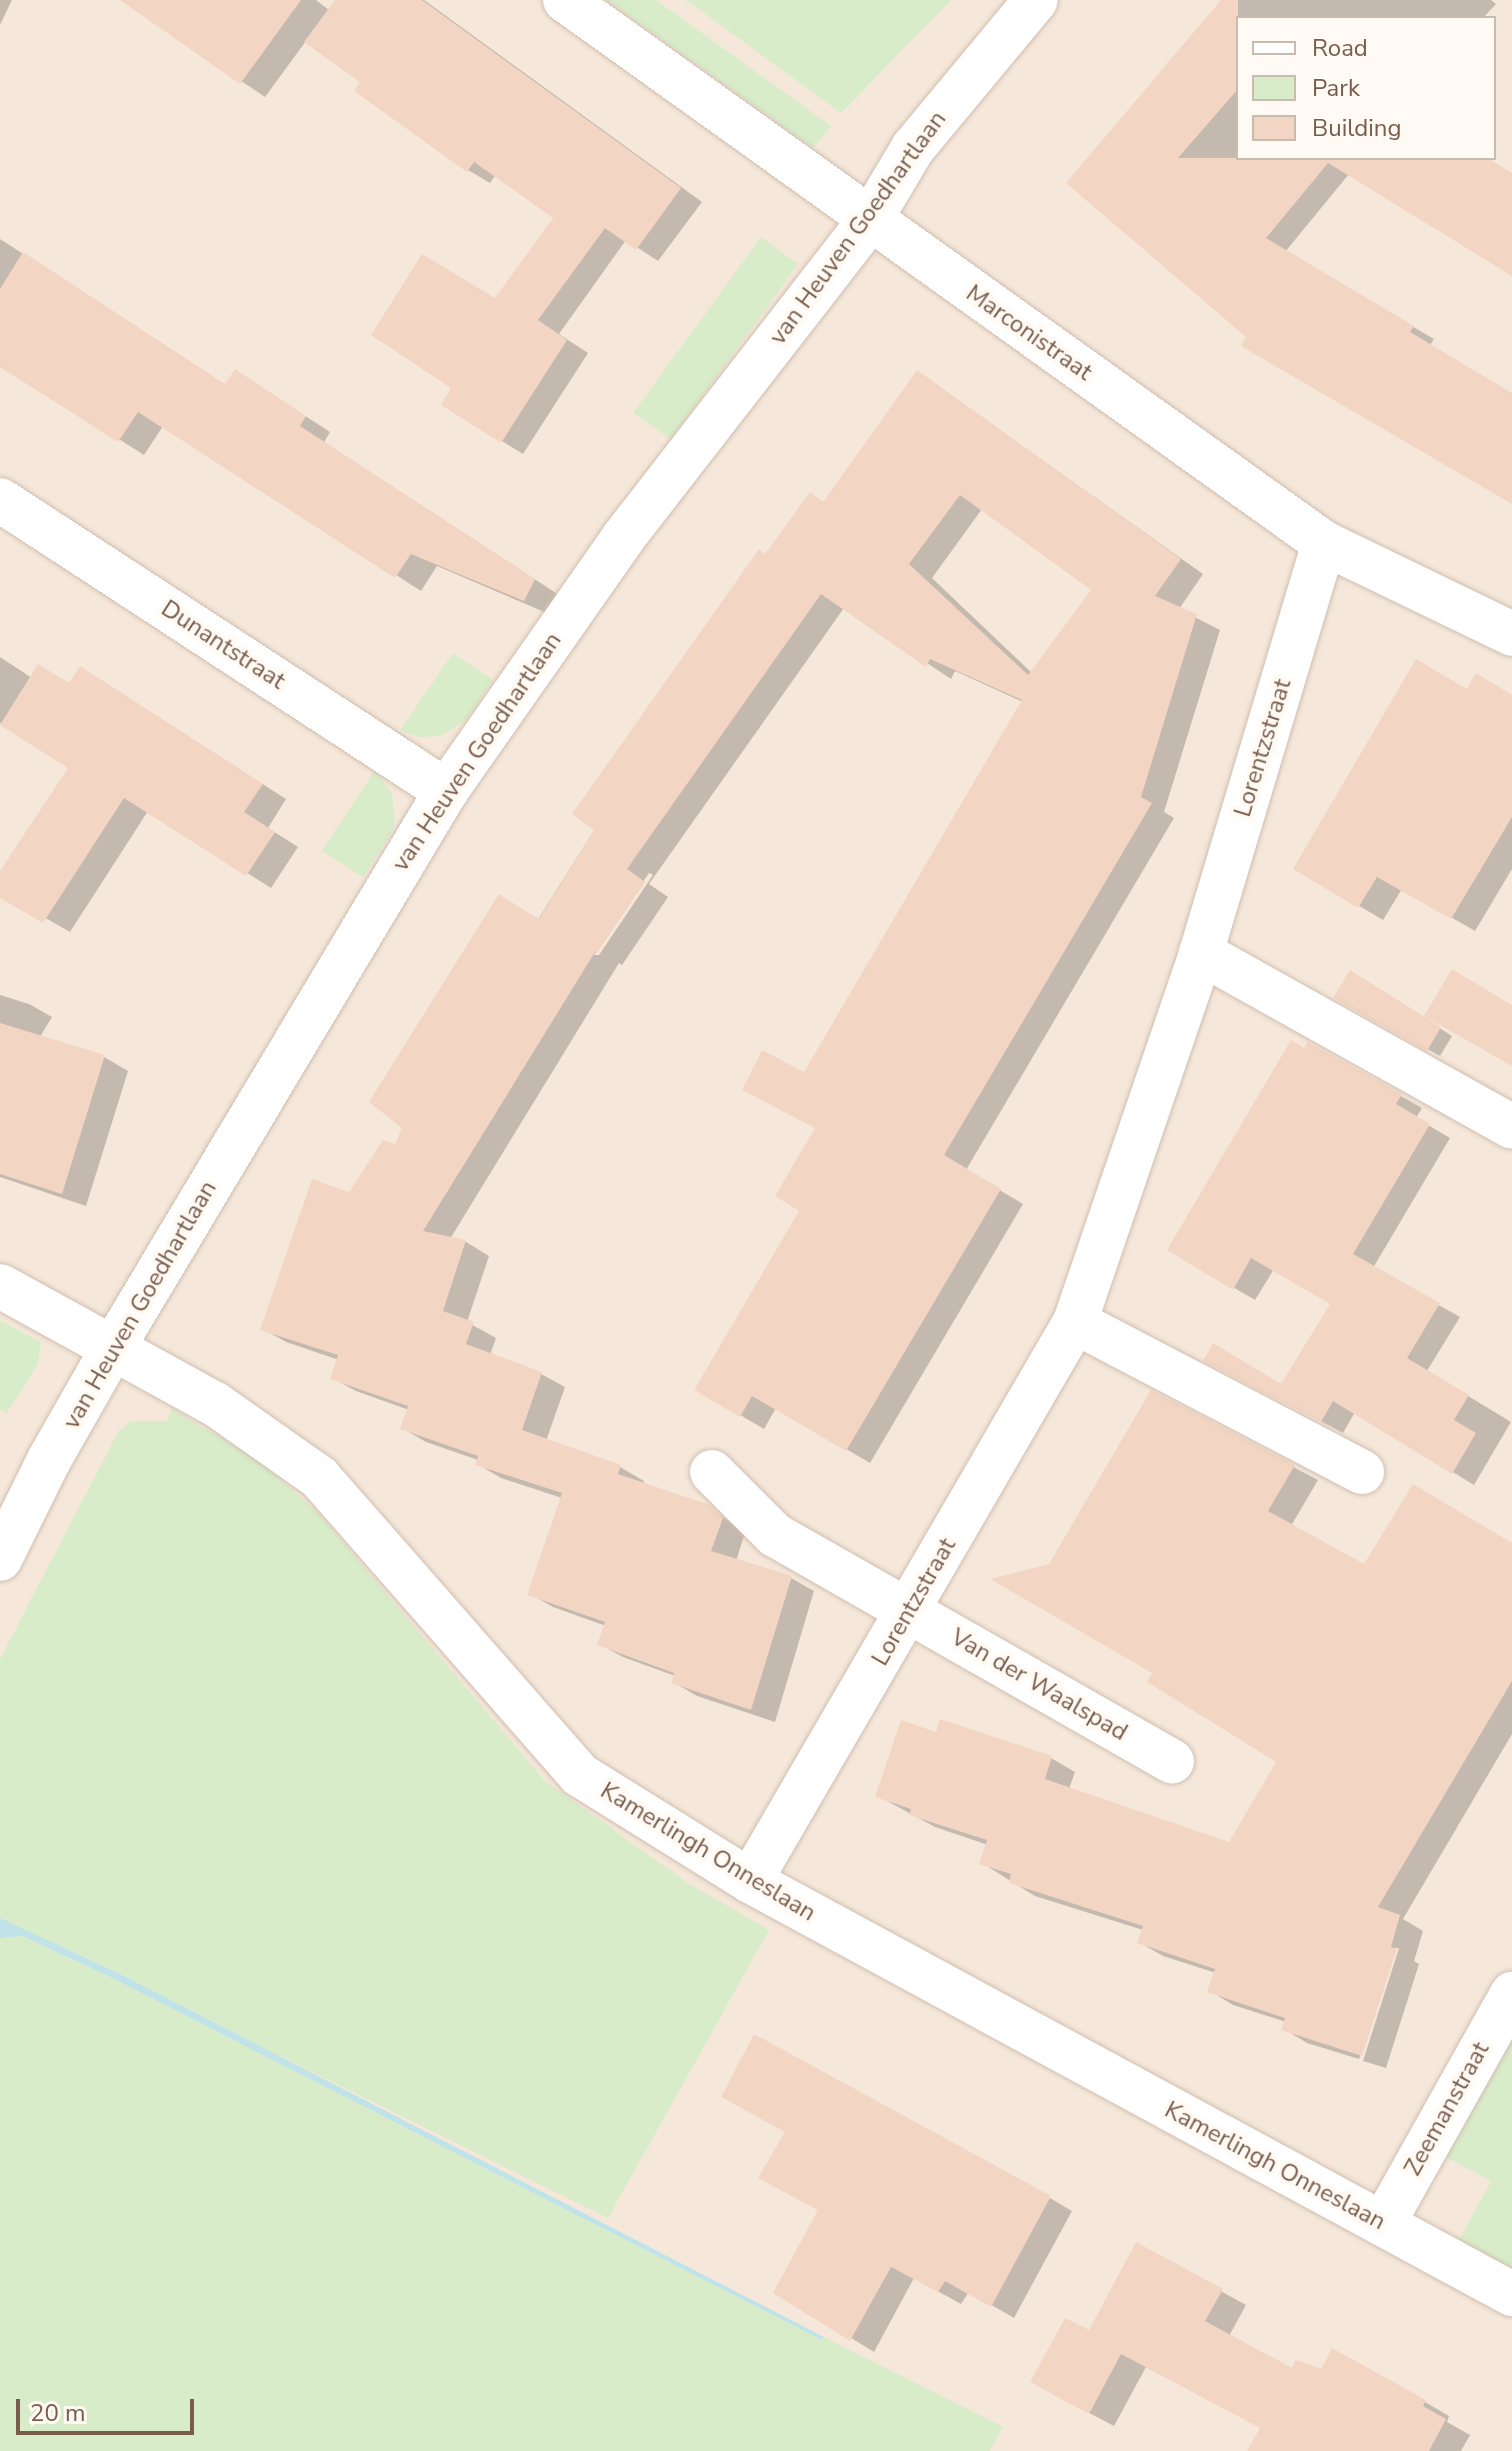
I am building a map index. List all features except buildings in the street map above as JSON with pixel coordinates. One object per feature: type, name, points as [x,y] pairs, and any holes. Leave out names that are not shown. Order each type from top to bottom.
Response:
[{"type":"street","name":"Marconistraat","points":[[565,0],[1324,543],[1512,634]]},
{"type":"street","name":"van Heuven Goedhartlaan","points":[[0,1559],[49,1460],[114,1346],[446,791],[623,538],[870,220],[913,148],[1036,0]]},
{"type":"street","name":"Dunantstraat","points":[[0,500],[446,791]]},
{"type":"street","name":"Lorentzstraat","points":[[750,1881],[1075,1322],[1201,953],[1324,543]]},
{"type":"street","points":[[1201,953],[1512,1127]]},
{"type":"street","name":"Kamerlingh Onneslaan","points":[[0,1286],[215,1404],[319,1477],[580,1775],[750,1881],[1512,2294]]},
{"type":"street","points":[[1075,1322],[1362,1472]]},
{"type":"street","name":"Van der Waalspad","points":[[712,1472],[775,1535],[1172,1761]]},
{"type":"street","name":"Zeemanstraat","points":[[1383,2224],[1512,1994]]},
{"type":"shaded area","points":[[0,0],[1512,0],[1512,2451],[0,2451]]},
{"type":"green space","points":[[607,0],[656,0],[831,126],[813,148]]},
{"type":"green space","points":[[686,0],[951,0],[841,113]]},
{"type":"green space","points":[[761,237],[798,264],[671,440],[633,413]]},
{"type":"green space","points":[[453,653],[493,680],[467,719],[441,736],[418,737],[400,730]]},
{"type":"green space","points":[[375,770],[392,794],[395,820],[391,833],[363,877],[322,851]]},
{"type":"green space","points":[[0,1320],[41,1342],[38,1364],[7,1413],[0,1409]]},
{"type":"green space","points":[[172,1409],[260,1461],[318,1513],[545,1781],[688,1883],[769,1930],[608,2218],[0,1918],[0,1659],[118,1432],[131,1421],[166,1421]]},
{"type":"green space","points":[[21,1936],[112,1978],[822,2340],[824,2337],[1003,2427],[990,2451],[0,2451],[0,1938]]},
{"type":"green space","points":[[1512,2039],[1512,2271],[1458,2242],[1491,2181],[1444,2156]]},
{"type":"water","points":[[0,1918],[124,1976],[824,2337],[822,2340],[112,1978],[22,1936],[0,1938]]}]
